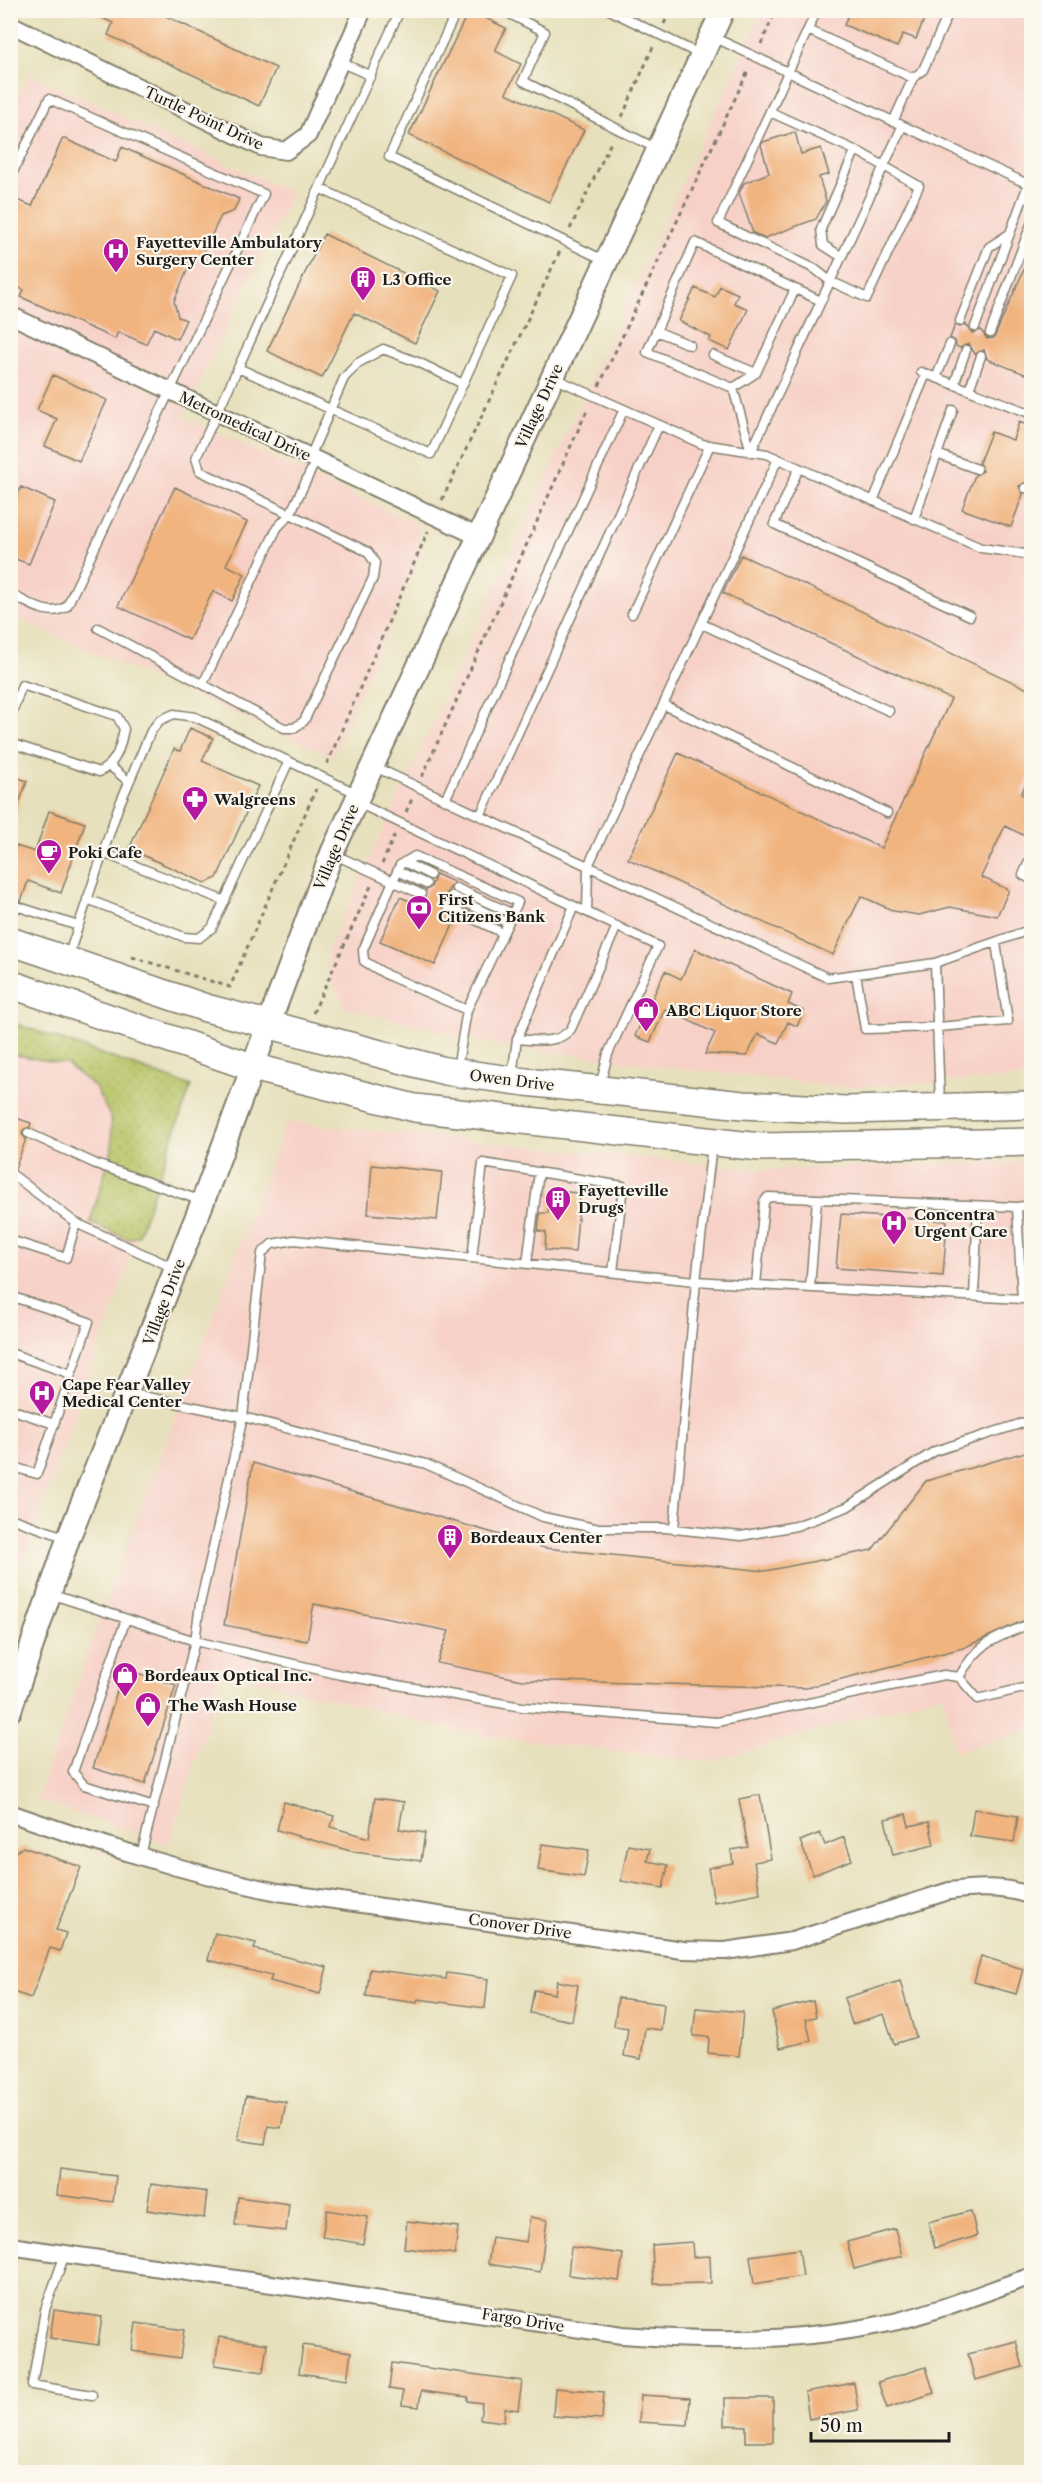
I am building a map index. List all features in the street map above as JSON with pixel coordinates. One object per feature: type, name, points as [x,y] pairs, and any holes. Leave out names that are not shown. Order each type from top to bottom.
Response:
[{"type":"highway","name":"Owen Drive","points":[[10,941],[206,1008],[456,1072],[743,1105],[846,1110],[941,1110],[1032,1105]]},
{"type":"highway","points":[[10,984],[252,1067],[415,1108],[760,1147],[1032,1142]]},
{"type":"main road","name":"Village Drive","points":[[10,1710],[68,1539],[203,1202],[332,854],[723,10]]},
{"type":"street","name":"Turtle Point Drive","points":[[10,24],[261,147],[286,151],[308,135],[363,10]]},
{"type":"street","name":"Metromedical Drive","points":[[10,315],[479,537]]},
{"type":"street","name":"Conover Drive","points":[[10,1813],[140,1858],[211,1879],[278,1892],[683,1950],[735,1950],[792,1941],[949,1891],[974,1887],[1000,1888],[1032,1896]]},
{"type":"street","name":"Fargo Drive","points":[[13,2246],[622,2335],[693,2341],[760,2340],[853,2330],[899,2320],[1032,2277]]},
{"type":"lane","points":[[98,628],[284,728],[294,728],[304,721],[373,578],[375,563],[368,552],[200,471],[196,458],[321,189],[400,10]]},
{"type":"lane","points":[[457,10],[389,157],[606,261]]},
{"type":"lane","points":[[502,10],[545,32],[523,81],[658,150]]},
{"type":"lane","points":[[609,10],[659,35],[756,57],[1030,185],[975,327]]},
{"type":"lane","points":[[770,112],[855,151],[919,186],[867,298],[830,282],[815,269],[718,223],[817,10]]},
{"type":"lane","points":[[893,122],[913,78],[923,70],[950,10]]},
{"type":"lane","points":[[808,30],[913,78]]},
{"type":"lane","points":[[340,62],[371,76]]},
{"type":"lane","points":[[10,178],[49,99],[264,194],[67,606],[59,612],[49,612],[10,594]]},
{"type":"lane","points":[[751,452],[903,126]]},
{"type":"lane","points":[[842,257],[823,244],[821,230],[855,151]]},
{"type":"lane","points":[[238,368],[431,454],[512,276],[321,189]]},
{"type":"lane","points":[[990,333],[1032,222]]},
{"type":"lane","points":[[960,321],[989,247],[1010,234]]},
{"type":"lane","points":[[733,388],[647,352],[695,242],[821,301]]},
{"type":"lane","points":[[733,388],[756,373],[795,289]]},
{"type":"lane","points":[[656,331],[690,345]]},
{"type":"lane","points":[[936,378],[950,344]]},
{"type":"lane","points":[[203,684],[276,528],[290,514],[344,378],[358,363],[383,349],[420,363],[463,384]]},
{"type":"lane","points":[[954,385],[966,350]]},
{"type":"lane","points":[[713,355],[756,373]]},
{"type":"lane","points":[[969,390],[981,356]]},
{"type":"lane","points":[[873,501],[923,373],[1032,414]]},
{"type":"lane","points":[[553,377],[659,425],[710,445],[778,459],[981,548],[1032,555]]},
{"type":"lane","points":[[733,388],[751,452]]},
{"type":"lane","points":[[445,800],[624,409]]},
{"type":"lane","points":[[914,519],[953,410]]},
{"type":"lane","points":[[480,816],[659,425]]},
{"type":"lane","points":[[632,614],[710,445]]},
{"type":"lane","points":[[937,454],[977,469]]},
{"type":"lane","points":[[587,912],[588,866],[778,459]]},
{"type":"lane","points":[[799,468],[774,524],[970,616]]},
{"type":"lane","points":[[702,624],[889,711]]},
{"type":"lane","points":[[10,719],[22,686],[117,717],[124,729],[119,752],[110,766],[99,772],[10,743]]},
{"type":"lane","points":[[664,705],[888,813]]},
{"type":"lane","points":[[66,960],[129,782],[151,732],[160,720],[174,714],[195,717],[322,777],[400,824],[658,946],[608,1054],[599,1090]]},
{"type":"lane","points":[[87,899],[184,938],[199,938],[212,928],[289,761]]},
{"type":"lane","points":[[372,765],[828,978],[935,963],[1032,929]]},
{"type":"lane","points":[[110,766],[129,782]]},
{"type":"lane","points":[[103,853],[225,901]]},
{"type":"lane","points":[[332,854],[421,894]]},
{"type":"lane","points":[[1032,855],[1023,875],[1032,880]]},
{"type":"lane","points":[[456,1072],[467,1010],[518,902],[415,856],[405,862],[398,871],[363,950],[364,961],[387,975],[467,1010]]},
{"type":"lane","points":[[405,862],[430,875]]},
{"type":"lane","points":[[398,871],[426,884]]},
{"type":"lane","points":[[508,923],[454,892],[513,914]]},
{"type":"lane","points":[[10,904],[78,926]]},
{"type":"lane","points":[[512,1080],[517,1039],[574,906]]},
{"type":"lane","points":[[448,907],[503,933]]},
{"type":"lane","points":[[517,1039],[552,1040],[564,1037],[571,1029],[617,926]]},
{"type":"lane","points":[[856,974],[865,1029],[938,1028],[1008,1021],[996,943]]},
{"type":"lane","points":[[935,963],[941,1110]]},
{"type":"lane","points":[[28,1133],[96,1164],[203,1202]]},
{"type":"lane","points":[[674,1529],[696,1281],[712,1142]]},
{"type":"lane","points":[[471,1258],[483,1163],[623,1186],[613,1272]]},
{"type":"lane","points":[[527,1263],[539,1172]]},
{"type":"lane","points":[[13,1175],[76,1223],[177,1269]]},
{"type":"lane","points":[[756,1285],[764,1202],[768,1197],[978,1206],[1032,1205]]},
{"type":"lane","points":[[810,1288],[817,1199]]},
{"type":"lane","points":[[974,1296],[978,1206]]},
{"type":"lane","points":[[140,1858],[195,1641],[200,1604],[243,1417],[262,1253],[272,1244],[294,1240],[696,1281],[1027,1299],[1017,1207]]},
{"type":"lane","points":[[10,1240],[66,1258],[76,1223]]},
{"type":"lane","points":[[10,1296],[89,1322],[37,1474],[10,1466]]},
{"type":"lane","points":[[10,1353],[71,1374]]},
{"type":"lane","points":[[128,1393],[243,1417],[392,1453],[426,1464],[543,1517],[594,1528],[674,1529],[741,1536],[796,1526],[847,1508],[935,1451],[1032,1420]]},
{"type":"lane","points":[[10,1408],[54,1425]]},
{"type":"lane","points":[[10,1518],[68,1539]]},
{"type":"lane","points":[[50,1594],[195,1641],[341,1675],[522,1707],[717,1722],[944,1675],[958,1677],[978,1699],[1032,1686]]},
{"type":"lane","points":[[126,1619],[73,1772],[84,1785],[154,1807]]},
{"type":"lane","points":[[958,1677],[971,1655],[985,1644],[1032,1623]]},
{"type":"lane","points":[[10,2282],[13,2246]]},
{"type":"lane","points":[[65,2254],[45,2310],[32,2385],[92,2395]]},
{"type":"path","points":[[230,987],[435,516],[565,241],[670,10]]},
{"type":"path","points":[[313,1013],[594,396],[756,57],[776,10]]},
{"type":"shaded area","points":[[762,11],[1031,11],[1031,1077],[847,1087],[675,1068],[493,1044],[346,1008],[331,983],[326,954]]},
{"type":"shaded area","points":[[28,74],[292,193],[182,417],[417,524],[421,554],[332,756],[11,616],[10,112]]},
{"type":"shaded area","name":"Cape Fear Valley Medical Center","points":[[11,1022],[191,1086],[11,1595]]},
{"type":"shaded area","name":"Bordeaux Center","points":[[286,1122],[762,1170],[1031,1161],[1031,1730],[955,1752],[943,1693],[709,1762],[473,1734],[223,1672],[169,1844],[37,1800],[106,1602]]},
{"type":"green space","points":[[11,1022],[191,1086],[138,1236],[128,1239],[90,1223],[112,1149],[111,1118],[95,1087],[66,1064],[11,1054]]},
{"type":"building","points":[[86,10],[153,10],[276,68],[259,106],[108,35],[113,23]]},
{"type":"building","points":[[469,10],[506,28],[495,51],[521,64],[506,93],[584,130],[549,202],[409,135]]},
{"type":"building","points":[[850,10],[928,10],[916,39],[903,34],[897,47],[844,25]]},
{"type":"building","points":[[795,132],[801,154],[821,148],[829,174],[819,177],[826,201],[816,219],[765,238],[753,233],[739,193],[744,183],[769,173],[761,145],[763,142]]},
{"type":"building","points":[[63,138],[116,162],[122,147],[239,199],[234,211],[221,216],[202,255],[192,259],[174,301],[178,317],[186,320],[177,339],[154,328],[146,344],[118,332],[115,339],[21,297],[24,290],[10,284],[10,247],[15,237],[10,235],[10,197],[32,206]]},
{"type":"building","name":"L3 Office","points":[[324,234],[440,291],[415,343],[354,313],[322,378],[267,351]]},
{"type":"building","points":[[1032,251],[1032,377],[987,359],[984,350],[975,354],[969,344],[960,348],[950,338],[955,325],[960,327],[966,324],[972,333],[981,330],[987,339],[994,338]]},
{"type":"building","points":[[720,286],[738,294],[734,303],[748,309],[729,350],[709,341],[711,337],[679,321],[695,288],[715,297]]},
{"type":"building","points":[[53,375],[107,400],[79,461],[45,446],[57,419],[37,410]]},
{"type":"building","points":[[1019,422],[1032,427],[1032,472],[1027,482],[1019,486],[1023,494],[1011,527],[962,509],[975,475],[983,471],[979,463],[991,432],[1013,440]]},
{"type":"building","points":[[21,487],[55,502],[29,564],[10,557],[10,513]]},
{"type":"building","points":[[175,487],[247,522],[226,565],[245,574],[232,601],[213,591],[189,640],[118,606]]},
{"type":"building","points":[[741,555],[1032,691],[1032,771],[1021,794],[1032,799],[1032,822],[1025,836],[1005,826],[981,877],[1009,890],[997,916],[950,907],[919,915],[894,911],[861,896],[833,955],[628,859],[678,753],[881,848],[951,699],[723,593]]},
{"type":"building","name":"Walgreens","points":[[190,728],[213,738],[202,761],[258,786],[217,878],[205,883],[129,849],[174,749],[180,751]]},
{"type":"building","points":[[10,775],[27,781],[13,821],[10,821]]},
{"type":"building","points":[[49,811],[85,823],[61,893],[28,881],[21,901],[10,898],[10,844],[35,852]]},
{"type":"building","points":[[436,874],[454,882],[446,894],[448,901],[442,907],[445,913],[442,919],[453,925],[435,965],[380,941],[400,897],[417,904],[418,900],[424,899],[426,890],[431,887]]},
{"type":"building","points":[[695,949],[792,994],[788,1004],[804,1011],[797,1026],[788,1022],[778,1043],[758,1034],[747,1056],[705,1054],[715,1033],[665,1009],[650,1042],[635,1036],[665,971],[681,979]]},
{"type":"building","points":[[10,1116],[31,1123],[30,1127],[23,1130],[22,1134],[26,1139],[15,1169],[10,1169]]},
{"type":"building","points":[[372,1165],[442,1172],[437,1220],[368,1214]]},
{"type":"building","name":"Fayetteville Drugs","points":[[550,1191],[580,1193],[575,1252],[545,1250],[546,1232],[538,1231],[540,1213],[548,1213]]},
{"type":"building","points":[[841,1214],[947,1221],[943,1276],[836,1268]]},
{"type":"building","name":"Bordeaux Center","points":[[1032,1450],[1032,1617],[963,1648],[806,1688],[523,1680],[437,1663],[449,1631],[314,1604],[307,1641],[224,1625],[253,1463],[545,1548],[765,1571],[872,1550],[926,1481]]},
{"type":"building","points":[[124,1669],[176,1685],[145,1784],[93,1768]]},
{"type":"building","points":[[760,1795],[771,1859],[754,1862],[760,1893],[714,1902],[708,1868],[733,1863],[731,1850],[748,1847],[739,1799]]},
{"type":"building","points":[[375,1798],[404,1802],[399,1829],[425,1833],[421,1861],[354,1852],[277,1830],[284,1802],[334,1816],[331,1827],[369,1838]]},
{"type":"building","points":[[974,1809],[1018,1816],[1014,1842],[970,1836]]},
{"type":"building","points":[[906,1814],[909,1826],[929,1822],[934,1845],[893,1855],[885,1819]]},
{"type":"building","points":[[820,1833],[825,1845],[844,1837],[852,1860],[813,1875],[800,1841]]},
{"type":"building","points":[[542,1844],[589,1850],[584,1877],[538,1870]]},
{"type":"building","points":[[628,1845],[650,1849],[647,1861],[668,1865],[663,1888],[621,1881]]},
{"type":"building","points":[[23,1847],[81,1867],[56,1930],[66,1933],[60,1951],[50,1948],[31,1998],[10,1991],[10,1856]]},
{"type":"building","points":[[215,1933],[256,1943],[254,1949],[327,1967],[320,1994],[270,1981],[272,1976],[208,1960]]},
{"type":"building","points":[[981,1956],[1023,1969],[1016,1994],[974,1982]]},
{"type":"building","points":[[370,1969],[446,1979],[447,1973],[488,1979],[485,2008],[418,1999],[417,2003],[366,1996]]},
{"type":"building","points":[[557,1981],[578,1985],[572,2021],[530,2013],[534,1990],[555,1994]]},
{"type":"building","points":[[900,1981],[916,2037],[894,2044],[884,2014],[852,2024],[844,1998]]},
{"type":"building","points":[[618,1998],[664,2004],[661,2030],[645,2028],[641,2059],[624,2056],[628,2028],[614,2026]]},
{"type":"building","points":[[813,2001],[816,2017],[806,2019],[811,2041],[780,2048],[772,2011]]},
{"type":"building","points":[[696,2008],[743,2012],[739,2056],[708,2053],[709,2037],[693,2036]]},
{"type":"building","points":[[246,2096],[286,2102],[281,2128],[268,2126],[265,2144],[238,2140]]},
{"type":"building","points":[[60,2169],[116,2176],[113,2202],[57,2195]]},
{"type":"building","points":[[151,2184],[207,2192],[204,2218],[147,2210]]},
{"type":"building","points":[[238,2197],[289,2204],[286,2231],[235,2225]]},
{"type":"building","points":[[327,2210],[368,2217],[363,2244],[322,2237]]},
{"type":"building","points":[[971,2211],[977,2236],[935,2248],[928,2222]]},
{"type":"building","points":[[530,2217],[547,2220],[540,2272],[488,2264],[492,2237],[526,2242]]},
{"type":"building","points":[[407,2221],[458,2227],[455,2254],[404,2248]]},
{"type":"building","points":[[895,2229],[902,2256],[854,2269],[847,2242]]},
{"type":"building","points":[[692,2242],[693,2257],[710,2256],[711,2283],[654,2284],[652,2245]]},
{"type":"building","points":[[571,2247],[623,2254],[619,2281],[568,2275]]},
{"type":"building","points":[[799,2249],[803,2276],[754,2284],[750,2256]]},
{"type":"building","points":[[54,2310],[102,2317],[98,2345],[50,2338]]},
{"type":"building","points":[[136,2323],[184,2330],[180,2358],[132,2351]]},
{"type":"building","points":[[219,2337],[267,2344],[263,2372],[215,2365]]},
{"type":"building","points":[[1016,2341],[1023,2367],[975,2380],[968,2354]]},
{"type":"building","points":[[303,2345],[351,2352],[347,2380],[299,2373]]},
{"type":"building","points":[[392,2363],[522,2381],[518,2410],[505,2408],[504,2422],[480,2419],[482,2403],[468,2401],[468,2397],[421,2391],[419,2407],[402,2405],[403,2391],[389,2389]]},
{"type":"building","points":[[926,2367],[934,2393],[887,2408],[878,2382]]},
{"type":"building","points":[[854,2383],[858,2410],[809,2419],[805,2392]]},
{"type":"building","points":[[555,2388],[604,2392],[602,2419],[553,2416]]},
{"type":"building","points":[[641,2395],[690,2398],[688,2425],[639,2422]]},
{"type":"building","points":[[725,2398],[773,2398],[773,2442],[746,2442],[746,2426],[725,2425]]},
{"type":"place","name":"Fayetteville Ambulatory Surgery Center","points":[[116,274]]},
{"type":"place","name":"L3 Office","points":[[363,302]]},
{"type":"place","name":"Walgreens","points":[[195,822]]},
{"type":"place","name":"Poki Cafe","points":[[49,875]]},
{"type":"place","name":"First Citizens Bank","points":[[419,931]]},
{"type":"place","name":"ABC Liquor Store","points":[[646,1033]]},
{"type":"place","name":"Fayetteville Drugs","points":[[558,1222]]},
{"type":"place","name":"Concentra Urgent Care","points":[[894,1246]]},
{"type":"place","name":"Cape Fear Valley Medical Center","points":[[42,1416]]},
{"type":"place","name":"Bordeaux Center","points":[[450,1560]]},
{"type":"place","name":"Bordeaux Optical Inc.","points":[[125,1698]]},
{"type":"place","name":"The Wash House","points":[[148,1728]]}]
